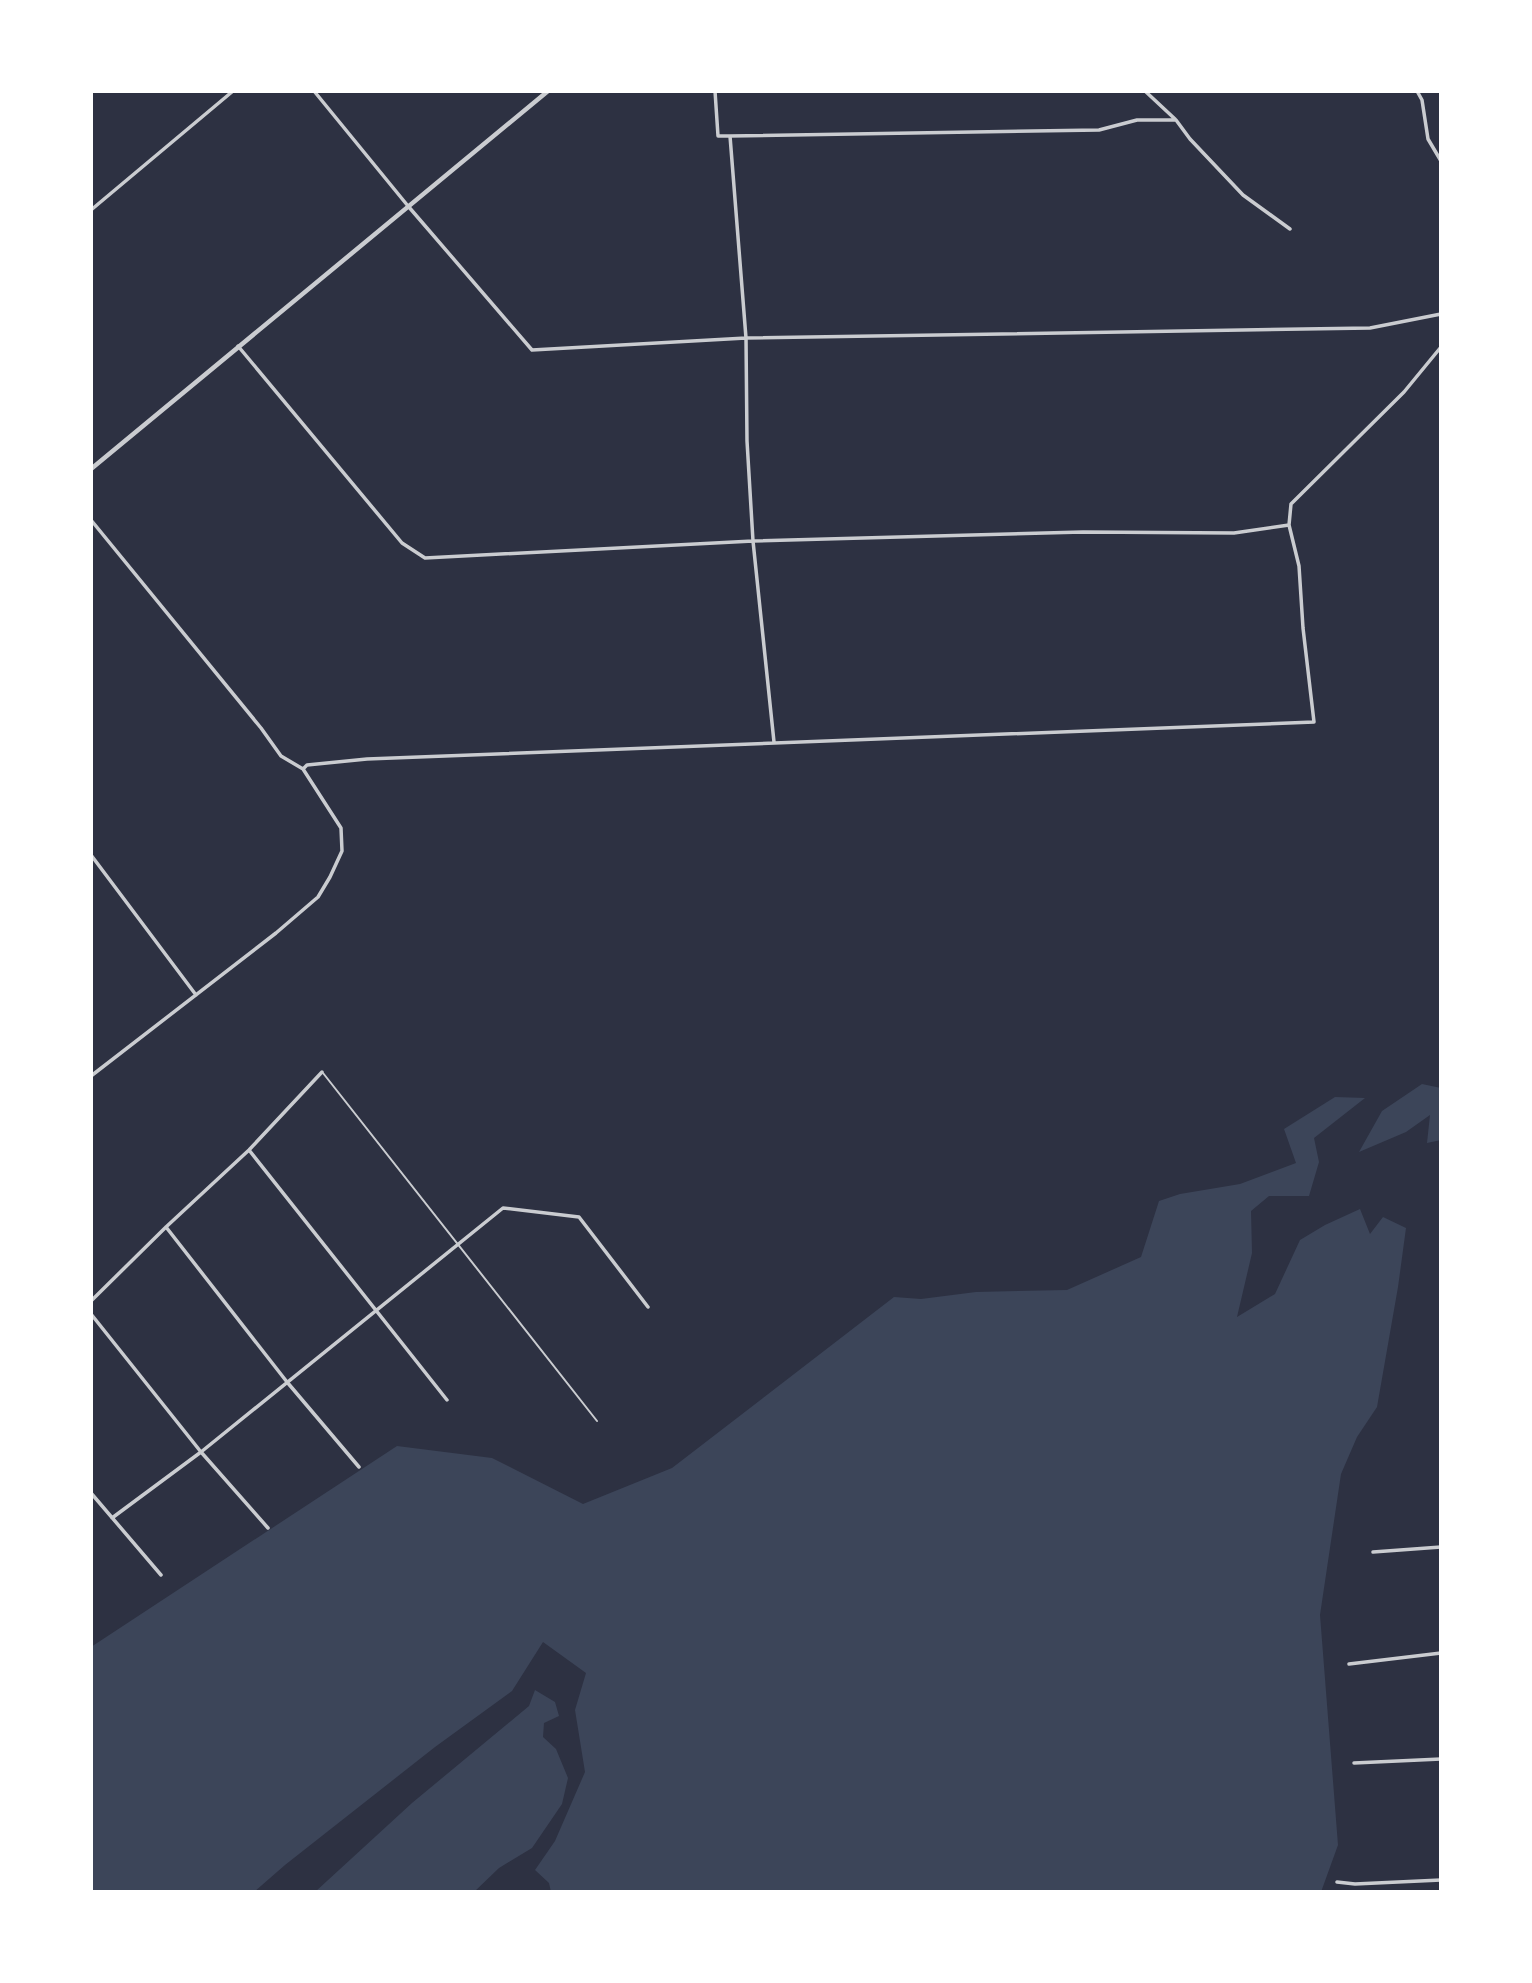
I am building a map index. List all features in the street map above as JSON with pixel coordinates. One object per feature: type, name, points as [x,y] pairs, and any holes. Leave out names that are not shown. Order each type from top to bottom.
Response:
[{"type":"street","points":[[91,209],[233,91]]},
{"type":"street","points":[[314,91],[408,206],[532,350],[746,338],[1370,328],[1441,314]]},
{"type":"street","points":[[91,469],[548,91]]},
{"type":"street","points":[[715,91],[718,136],[1099,130],[1137,120],[1176,120]]},
{"type":"street","points":[[1145,91],[1176,120],[1189,139],[1216,163],[1243,195],[1290,229]]},
{"type":"street","points":[[1417,91],[1422,100],[1429,139],[1441,161]]},
{"type":"street","points":[[730,136],[746,338],[747,440],[753,541],[774,742]]},
{"type":"street","points":[[239,346],[402,543],[425,558],[753,541],[1083,532],[1234,533],[1289,525]]},
{"type":"street","points":[[303,769],[307,765],[367,759],[1314,722],[1299,566],[1289,525],[1291,504],[1404,392],[1441,346]]},
{"type":"street","points":[[91,520],[281,756],[303,769],[341,828],[342,851],[330,877],[308,907],[91,1076]]},
{"type":"street","points":[[91,855],[196,995]]},
{"type":"street","points":[[91,1301],[249,1150],[322,1072]]},
{"type":"street","points":[[249,1150],[447,1400]]},
{"type":"street","points":[[112,1518],[201,1452],[503,1208],[579,1217],[648,1307]]},
{"type":"street","points":[[166,1227],[287,1382],[359,1467]]},
{"type":"street","points":[[91,1314],[201,1452],[268,1528]]},
{"type":"street","points":[[91,1493],[161,1575]]},
{"type":"street","points":[[1373,1552],[1441,1547]]},
{"type":"street","points":[[1349,1664],[1441,1653]]},
{"type":"street","points":[[1354,1763],[1441,1759]]},
{"type":"street","points":[[1337,1882],[1355,1884],[1441,1880]]},
{"type":"lane","points":[[322,1072],[597,1421]]},
{"type":"shaded area","points":[[1422,1084],[1441,1088],[1441,1140],[1427,1143],[1430,1115],[1406,1132],[1359,1152],[1382,1111]]},
{"type":"shaded area","points":[[1335,1097],[1365,1098],[1314,1138],[1319,1162],[1309,1196],[1269,1196],[1251,1211],[1252,1253],[1237,1317],[1275,1294],[1300,1240],[1325,1225],[1360,1209],[1370,1234],[1383,1217],[1406,1228],[1377,1407],[1357,1437],[1341,1474],[1320,1615],[1338,1845],[1321,1892],[551,1892],[549,1883],[535,1870],[555,1841],[585,1772],[575,1710],[586,1673],[543,1642],[512,1691],[435,1747],[254,1892],[91,1892],[91,1647],[397,1446],[492,1458],[583,1504],[672,1468],[894,1297],[921,1299],[976,1292],[1067,1290],[1141,1257],[1159,1201],[1180,1194],[1240,1184],[1296,1163],[1284,1129]]},
{"type":"shaded area","points":[[535,1690],[555,1702],[559,1716],[544,1723],[543,1737],[556,1749],[568,1778],[562,1804],[532,1848],[499,1868],[474,1892],[315,1892],[412,1803],[529,1706]]}]
